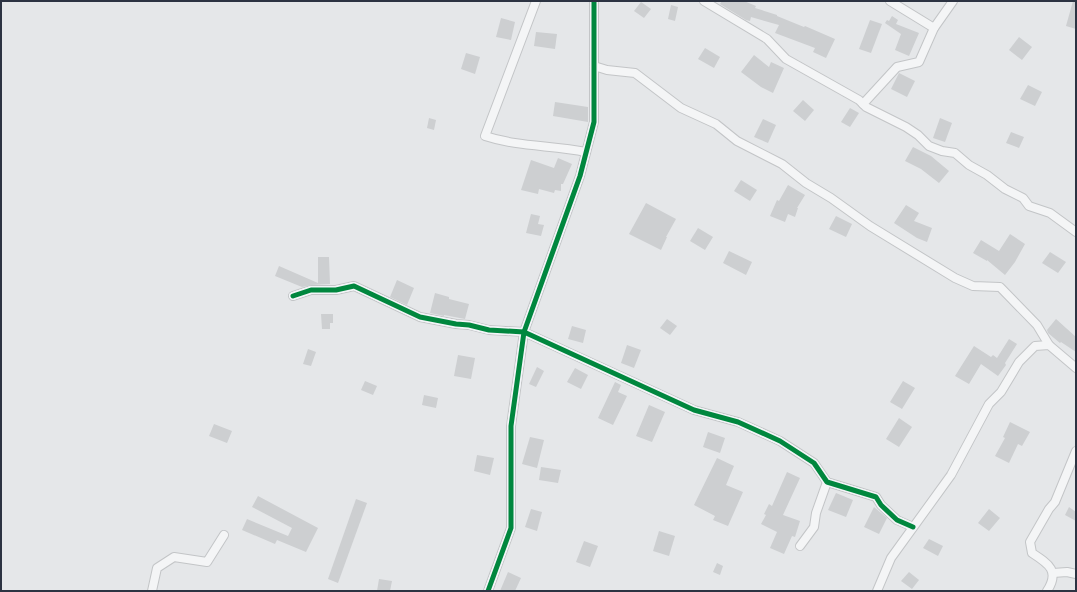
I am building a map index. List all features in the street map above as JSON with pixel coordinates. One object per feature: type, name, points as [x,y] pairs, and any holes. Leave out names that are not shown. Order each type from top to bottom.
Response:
[{"type":"street","points":[[536,1],[485,136],[500,141],[518,144],[586,152]]},
{"type":"street","points":[[488,591],[511,528],[511,426],[524,332],[580,176],[594,122],[594,1]]},
{"type":"street","points":[[704,1],[767,39],[786,60],[859,100],[866,108],[906,127],[918,135],[929,146],[942,151],[955,153],[969,165],[987,175],[1005,189],[1023,198],[1029,206],[1050,213],[1076,232]]},
{"type":"street","points":[[890,1],[934,28]]},
{"type":"street","points":[[863,104],[897,67],[919,62],[934,28],[953,1]]},
{"type":"street","points":[[594,66],[607,70],[634,73],[681,108],[716,124],[737,141],[782,164],[806,183],[831,198],[870,226],[955,278],[973,286],[1000,287],[1037,325],[1049,345],[1076,368]]},
{"type":"street","points":[[293,296],[311,290],[336,290],[354,286],[420,317],[469,325],[489,330],[524,332],[694,410],[738,422],[780,441],[814,463],[827,482],[876,497],[881,505],[897,520],[913,527]]},
{"type":"street","points":[[877,591],[891,558],[951,475],[989,404],[1001,392],[1019,362],[1044,336]]},
{"type":"street","points":[[1036,346],[1049,345]]},
{"type":"street","points":[[1047,591],[1052,583],[1053,573],[1047,563],[1032,553],[1030,542],[1049,509],[1055,502],[1076,451]]},
{"type":"street","points":[[800,546],[814,527],[816,513],[827,482]]},
{"type":"street","points":[[152,591],[157,568],[174,557],[207,562],[224,535]]},
{"type":"street","points":[[1053,573],[1067,572],[1076,574]]},
{"type":"building","points":[[722,1],[744,1],[756,6],[755,8],[777,15],[835,39],[826,58],[813,52],[815,48],[775,33],[779,25],[751,17],[750,21],[746,20],[720,4]]},
{"type":"building","points":[[1073,1],[1076,1],[1076,29],[1066,26]]},
{"type":"building","points":[[641,2],[651,9],[644,18],[634,11]]},
{"type":"building","points":[[671,5],[678,7],[675,21],[668,19]]},
{"type":"building","points":[[892,16],[898,20],[896,24],[919,33],[909,56],[895,50],[901,34],[885,23],[887,20],[889,21]]},
{"type":"building","points":[[501,18],[515,22],[511,40],[496,37]]},
{"type":"building","points":[[870,20],[882,24],[871,53],[859,49]]},
{"type":"building","points":[[536,32],[557,34],[555,49],[534,46]]},
{"type":"building","points":[[1019,37],[1032,47],[1022,60],[1009,50]]},
{"type":"building","points":[[705,48],[720,57],[714,68],[698,59]]},
{"type":"building","points":[[466,53],[480,57],[475,74],[461,69]]},
{"type":"building","points":[[754,55],[769,67],[771,62],[784,68],[773,93],[761,87],[741,72]]},
{"type":"building","points":[[899,73],[915,81],[907,97],[891,89]]},
{"type":"building","points":[[1028,85],[1042,92],[1035,106],[1020,99]]},
{"type":"building","points":[[803,100],[814,110],[805,121],[793,111]]},
{"type":"building","points":[[555,102],[588,107],[588,122],[553,116]]},
{"type":"building","points":[[850,108],[859,113],[850,127],[841,122]]},
{"type":"building","points":[[429,118],[436,120],[434,130],[427,128]]},
{"type":"building","points":[[940,118],[952,123],[945,142],[933,138]]},
{"type":"building","points":[[763,119],[776,125],[768,143],[754,137]]},
{"type":"building","points":[[1011,132],[1024,137],[1019,148],[1006,143]]},
{"type":"building","points":[[913,147],[931,156],[949,171],[939,183],[921,169],[905,161]]},
{"type":"building","points":[[558,158],[572,164],[563,184],[561,184],[561,191],[555,190],[554,193],[539,189],[538,194],[521,190],[531,160],[554,168]]},
{"type":"building","points":[[741,180],[757,190],[750,201],[734,191]]},
{"type":"building","points":[[788,185],[805,195],[797,208],[795,217],[788,214],[785,222],[770,216],[777,200],[779,201]]},
{"type":"building","points":[[646,203],[676,219],[661,250],[629,234]]},
{"type":"building","points":[[906,205],[919,213],[914,221],[932,228],[927,242],[917,238],[894,223]]},
{"type":"building","points":[[531,214],[540,216],[538,224],[544,225],[541,236],[526,233]]},
{"type":"building","points":[[836,216],[852,224],[846,237],[829,229]]},
{"type":"building","points":[[698,228],[713,237],[705,250],[690,241]]},
{"type":"building","points":[[1010,234],[1025,244],[1015,262],[1005,275],[987,260],[973,253],[981,240],[999,251]]},
{"type":"building","points":[[729,251],[752,262],[746,275],[723,263]]},
{"type":"building","points":[[1050,252],[1066,262],[1058,273],[1042,263]]},
{"type":"building","points":[[318,257],[329,257],[330,284],[302,287],[275,276],[279,266],[318,283]]},
{"type":"building","points":[[397,280],[414,288],[407,305],[390,297]]},
{"type":"building","points":[[435,293],[449,297],[449,299],[469,304],[465,319],[430,313]]},
{"type":"building","points":[[321,314],[333,314],[333,323],[330,323],[330,329],[322,329]]},
{"type":"building","points":[[667,319],[677,326],[670,335],[660,328]]},
{"type":"building","points":[[1056,319],[1076,337],[1076,352],[1061,342],[1060,343],[1048,333],[1047,330]]},
{"type":"building","points":[[572,326],[586,330],[583,343],[568,339]]},
{"type":"building","points":[[1009,339],[1017,344],[1005,363],[1006,365],[998,376],[981,364],[969,384],[955,376],[974,346],[991,357],[993,355],[997,358]]},
{"type":"building","points":[[627,345],[641,350],[634,368],[621,363]]},
{"type":"building","points":[[308,349],[316,352],[311,366],[303,364]]},
{"type":"building","points":[[458,355],[475,358],[471,379],[454,376]]},
{"type":"building","points":[[537,367],[544,371],[536,387],[529,384]]},
{"type":"building","points":[[575,368],[588,375],[581,389],[567,382]]},
{"type":"building","points":[[365,381],[377,386],[373,395],[361,390]]},
{"type":"building","points":[[903,381],[915,388],[902,409],[890,402]]},
{"type":"building","points":[[615,382],[621,385],[618,392],[627,396],[613,425],[598,418]]},
{"type":"building","points":[[424,395],[438,398],[436,408],[422,405]]},
{"type":"building","points":[[649,405],[665,412],[652,442],[636,436]]},
{"type":"building","points":[[899,418],[912,427],[899,447],[886,439]]},
{"type":"building","points":[[1010,422],[1030,432],[1022,446],[1018,444],[1009,463],[995,456],[1005,438],[1003,437]]},
{"type":"building","points":[[214,424],[232,431],[227,443],[209,436]]},
{"type":"building","points":[[708,432],[725,438],[720,453],[703,447]]},
{"type":"building","points":[[530,437],[544,440],[537,468],[522,464]]},
{"type":"building","points":[[477,455],[494,458],[490,475],[474,471]]},
{"type":"building","points":[[717,458],[734,466],[726,485],[743,492],[728,526],[713,520],[715,516],[694,505]]},
{"type":"building","points":[[541,467],[561,470],[558,483],[539,480]]},
{"type":"building","points":[[787,472],[800,478],[783,515],[800,521],[795,537],[792,536],[784,554],[770,548],[777,532],[761,524],[766,515],[764,514],[769,504],[772,506]]},
{"type":"building","points":[[836,493],[853,500],[846,517],[828,510]]},
{"type":"building","points":[[258,496],[318,528],[306,552],[277,540],[275,544],[242,530],[247,519],[288,536],[292,528],[252,507]]},
{"type":"building","points":[[356,499],[367,503],[338,583],[328,579]]},
{"type":"building","points":[[874,507],[887,518],[879,534],[864,527]]},
{"type":"building","points":[[1069,507],[1076,512],[1076,521],[1065,515]]},
{"type":"building","points":[[531,509],[542,512],[537,531],[525,527]]},
{"type":"building","points":[[989,509],[1000,518],[989,531],[978,523]]},
{"type":"building","points":[[659,531],[675,536],[669,556],[653,551]]},
{"type":"building","points":[[929,539],[943,546],[938,556],[923,548]]},
{"type":"building","points":[[584,541],[598,546],[590,567],[576,562]]},
{"type":"building","points":[[717,563],[723,566],[720,575],[713,572]]},
{"type":"building","points":[[508,572],[521,578],[515,591],[500,591]]},
{"type":"building","points":[[909,572],[919,580],[912,589],[901,581]]},
{"type":"building","points":[[379,579],[392,581],[390,591],[377,591]]},
{"type":"cycle path","points":[[488,591],[511,528],[511,426],[524,332],[580,176],[594,122],[594,1]]},
{"type":"cycle path","points":[[293,296],[311,290],[336,290],[354,286],[420,317],[469,325],[489,330],[524,332],[694,410],[738,422],[780,441],[814,463],[827,482],[876,497],[881,505],[897,520],[913,527]]}]
